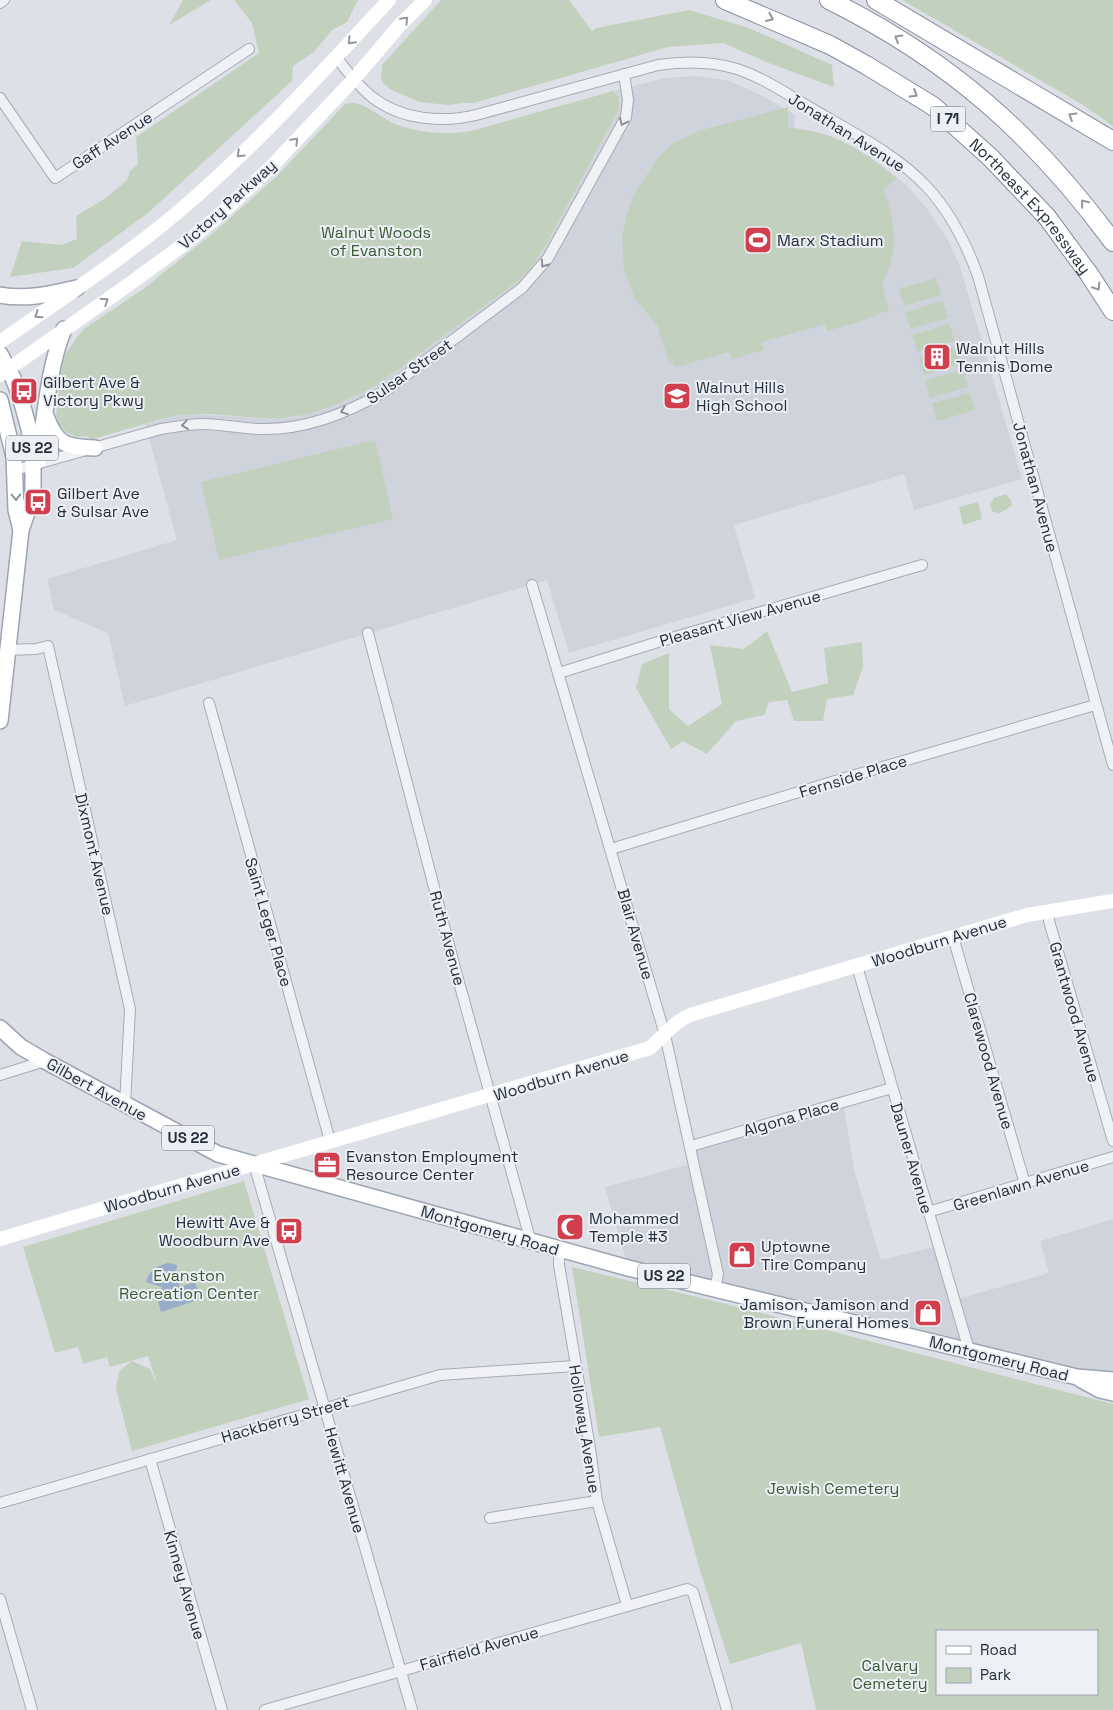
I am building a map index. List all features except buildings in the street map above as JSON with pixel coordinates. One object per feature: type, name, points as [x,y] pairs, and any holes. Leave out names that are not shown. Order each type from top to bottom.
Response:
[{"type":"highway","name":"Northeast Expressway","points":[[725,0],[830,45],[933,106],[990,157],[1047,218],[1089,274],[1113,311]]},
{"type":"highway","name":"I 71","points":[[829,0],[922,53],[984,100],[1034,146],[1086,206],[1113,242]]},
{"type":"highway","points":[[876,0],[1113,142]]},
{"type":"main road","points":[[0,295],[43,296],[76,288]]},
{"type":"main road","points":[[36,465],[46,415],[53,363],[64,329]]},
{"type":"main road","name":"US 22","points":[[0,354],[4,372],[20,396],[36,465],[33,495],[21,530],[0,720]]},
{"type":"main road","name":"US 22","points":[[0,400],[11,439],[15,470],[16,510],[21,530]]},
{"type":"main road","points":[[46,415],[51,431],[57,438],[74,447],[95,448]]},
{"type":"main road","name":"Gilbert Avenue","points":[[0,1028],[21,1047],[45,1062],[125,1105],[218,1154],[254,1164]]},
{"type":"main road","name":"Montgomery Road","points":[[254,1164],[628,1268],[1076,1377],[1113,1380]]},
{"type":"main road","name":"Montgomery Road","points":[[1076,1377],[1100,1390],[1113,1393]]},
{"type":"street","points":[[0,3],[4,0]]},
{"type":"street","name":"Victory Parkway","points":[[0,342],[126,253],[180,211],[260,135],[389,0]]},
{"type":"street","name":"Victory Parkway","points":[[4,372],[180,247],[226,209],[270,167],[354,79],[399,26],[425,0]]},
{"type":"street","name":"Gaff Avenue","points":[[0,98],[55,178],[249,49]]},
{"type":"street","name":"Jonathan Avenue","points":[[336,57],[354,79],[374,98],[391,108],[420,118],[441,120],[476,115],[658,65],[698,62],[718,64],[756,76],[890,154],[921,181],[944,208],[958,229],[978,276],[1113,765]]},
{"type":"street","name":"Sulsar Street","points":[[15,470],[182,425],[202,424],[259,429],[300,426],[366,402],[385,391],[522,288],[536,274],[558,240],[626,117],[628,100],[624,74]]},
{"type":"street","name":"Pleasant View Avenue","points":[[559,673],[922,565]]},
{"type":"street","name":"Blair Avenue","points":[[532,585],[665,1035],[718,1274],[715,1289]]},
{"type":"street","name":"Ruth Avenue","points":[[368,633],[455,968],[531,1242]]},
{"type":"street","name":"Dixmont Avenue","points":[[7,650],[36,649],[48,646],[130,1008],[125,1105]]},
{"type":"street","name":"Saint Leger Place","points":[[208,703],[330,1141]]},
{"type":"street","name":"Fernside Place","points":[[611,849],[1095,705]]},
{"type":"street","name":"Woodburn Avenue","points":[[0,1239],[650,1048],[676,1022],[690,1015],[1027,915],[1113,900]]},
{"type":"street","name":"Grantwood Avenue","points":[[1049,911],[1049,921],[1113,1141]]},
{"type":"street","name":"Clarewood Avenue","points":[[953,937],[1025,1184]]},
{"type":"street","name":"Dauner Avenue","points":[[857,966],[969,1350]]},
{"type":"street","points":[[0,1075],[45,1062]]},
{"type":"street","name":"Algona Place","points":[[691,1146],[892,1088]]},
{"type":"street","name":"Greenlawn Avenue","points":[[928,1212],[1113,1157]]},
{"type":"street","name":"Hewitt Avenue","points":[[254,1164],[412,1710]]},
{"type":"street","name":"Holloway Avenue","points":[[559,1250],[559,1265],[590,1448],[596,1501],[627,1605]]},
{"type":"street","name":"Hackberry Street","points":[[0,1503],[440,1375],[575,1366]]},
{"type":"street","name":"Kinney Avenue","points":[[150,1459],[222,1710]]},
{"type":"street","points":[[490,1518],[596,1501]]},
{"type":"street","name":"Fairfield Avenue","points":[[265,1710],[687,1589],[693,1592],[727,1710]]},
{"type":"street","points":[[0,1599],[32,1710]]},
{"type":"shaded area","name":"Walnut Hills High School","points":[[697,76],[730,81],[761,95],[796,115],[794,130],[870,157],[906,185],[926,207],[947,238],[960,266],[1022,479],[914,510],[904,474],[734,525],[755,598],[569,653],[547,580],[125,706],[108,633],[54,610],[47,579],[177,540],[145,424],[192,414],[279,419],[294,417],[337,404],[374,387],[517,282],[530,269],[545,247],[619,109],[619,97],[613,91],[665,78]]},
{"type":"shaded area","points":[[843,1102],[855,1173],[881,1260],[938,1246],[954,1300],[1049,1273],[1040,1241],[1113,1219],[1113,1380],[628,1268],[605,1187],[694,1163],[691,1146]]},
{"type":"green space","points":[[183,0],[211,0],[169,25]]},
{"type":"green space","points":[[234,0],[358,0],[347,22],[332,30],[314,52],[293,66],[292,81],[148,213],[73,268],[10,277],[22,241],[61,245],[77,239],[76,216],[106,198],[127,180],[130,171],[138,164],[136,137],[259,53],[252,23]]},
{"type":"green space","points":[[441,0],[569,0],[592,31],[596,28],[689,10],[749,28],[832,65],[834,87],[771,64],[723,43],[668,47],[474,103],[448,105],[419,102],[390,89],[383,83],[381,78],[382,65]]},
{"type":"green space","points":[[902,0],[1113,0],[1113,126],[1083,105]]},
{"type":"green space","name":"Walnut Woods of Evanston","points":[[613,91],[619,97],[619,109],[545,247],[530,269],[517,282],[374,387],[337,404],[309,414],[279,419],[208,414],[181,415],[90,440],[88,436],[77,437],[66,432],[59,424],[56,415],[62,364],[66,353],[85,328],[142,290],[213,233],[277,176],[344,105],[356,103],[363,105],[389,121],[404,127],[423,131],[452,133],[471,131]]},
{"type":"green space","name":"Marx Stadium","points":[[788,107],[788,127],[817,132],[846,143],[881,165],[897,178],[883,190],[891,213],[894,237],[891,261],[882,283],[889,310],[859,322],[827,331],[825,324],[762,342],[764,350],[732,359],[729,352],[676,367],[668,360],[658,327],[634,297],[624,269],[622,236],[633,196],[657,159],[672,144],[699,131]]},
{"type":"green space","points":[[936,278],[941,295],[904,306],[899,289]]},
{"type":"green space","points":[[943,301],[948,318],[910,329],[905,312]]},
{"type":"green space","points":[[949,324],[955,341],[917,352],[912,335]]},
{"type":"green space","points":[[956,347],[961,364],[924,375],[919,358]]},
{"type":"green space","points":[[963,370],[968,387],[930,398],[925,380]]},
{"type":"green space","points":[[970,393],[975,410],[937,421],[932,403]]},
{"type":"green space","points":[[375,440],[393,519],[219,560],[201,482]]},
{"type":"green space","points":[[1006,494],[1011,500],[1012,506],[998,514],[992,511],[990,505],[994,498]]},
{"type":"green space","points":[[978,502],[982,519],[963,525],[959,507]]},
{"type":"green space","points":[[767,631],[792,692],[828,683],[824,648],[862,642],[863,667],[853,695],[827,699],[823,721],[794,721],[787,700],[769,702],[764,715],[736,721],[707,754],[683,741],[671,749],[636,688],[642,664],[669,653],[669,709],[688,726],[722,704],[710,645],[744,649]]},
{"type":"green space","name":"Evanston Recreation Center","points":[[244,1181],[309,1399],[132,1451],[116,1389],[119,1371],[132,1361],[150,1369],[157,1384],[148,1356],[110,1367],[107,1357],[83,1364],[78,1347],[55,1353],[23,1247]]},
{"type":"green space","name":"Jewish Cemetery","points":[[572,1267],[726,1304],[1113,1404],[1113,1710],[816,1710],[801,1643],[730,1664],[699,1567],[660,1427],[599,1437]]},
{"type":"water","points":[[168,1263],[177,1265],[176,1274],[180,1287],[195,1282],[201,1299],[161,1312],[156,1294],[163,1292],[162,1287],[146,1282],[149,1274],[154,1269]]},
{"type":"place","name":"Marx Stadium","points":[[758,240]]},
{"type":"place","name":"Walnut Hills Tennis Dome","points":[[937,357]]},
{"type":"place","name":"Gilbert Ave & Victory Pkwy","points":[[24,391]]},
{"type":"place","name":"Walnut Hills High School","points":[[677,396]]},
{"type":"place","name":"Gilbert Ave & Sulsar Ave","points":[[38,502]]},
{"type":"place","name":"Evanston Employment Resource Center","points":[[327,1165]]},
{"type":"place","name":"Mohammed Temple #3","points":[[570,1227]]},
{"type":"place","name":"Hewitt Ave & Woodburn Ave","points":[[289,1231]]},
{"type":"place","name":"Uptowne Tire Company","points":[[742,1255]]},
{"type":"place","name":"Jamison, Jamison and Brown Funeral Homes","points":[[928,1313]]},
{"type":"park label","name":"Calvary Cemetery","points":[[890,1674]]}]
